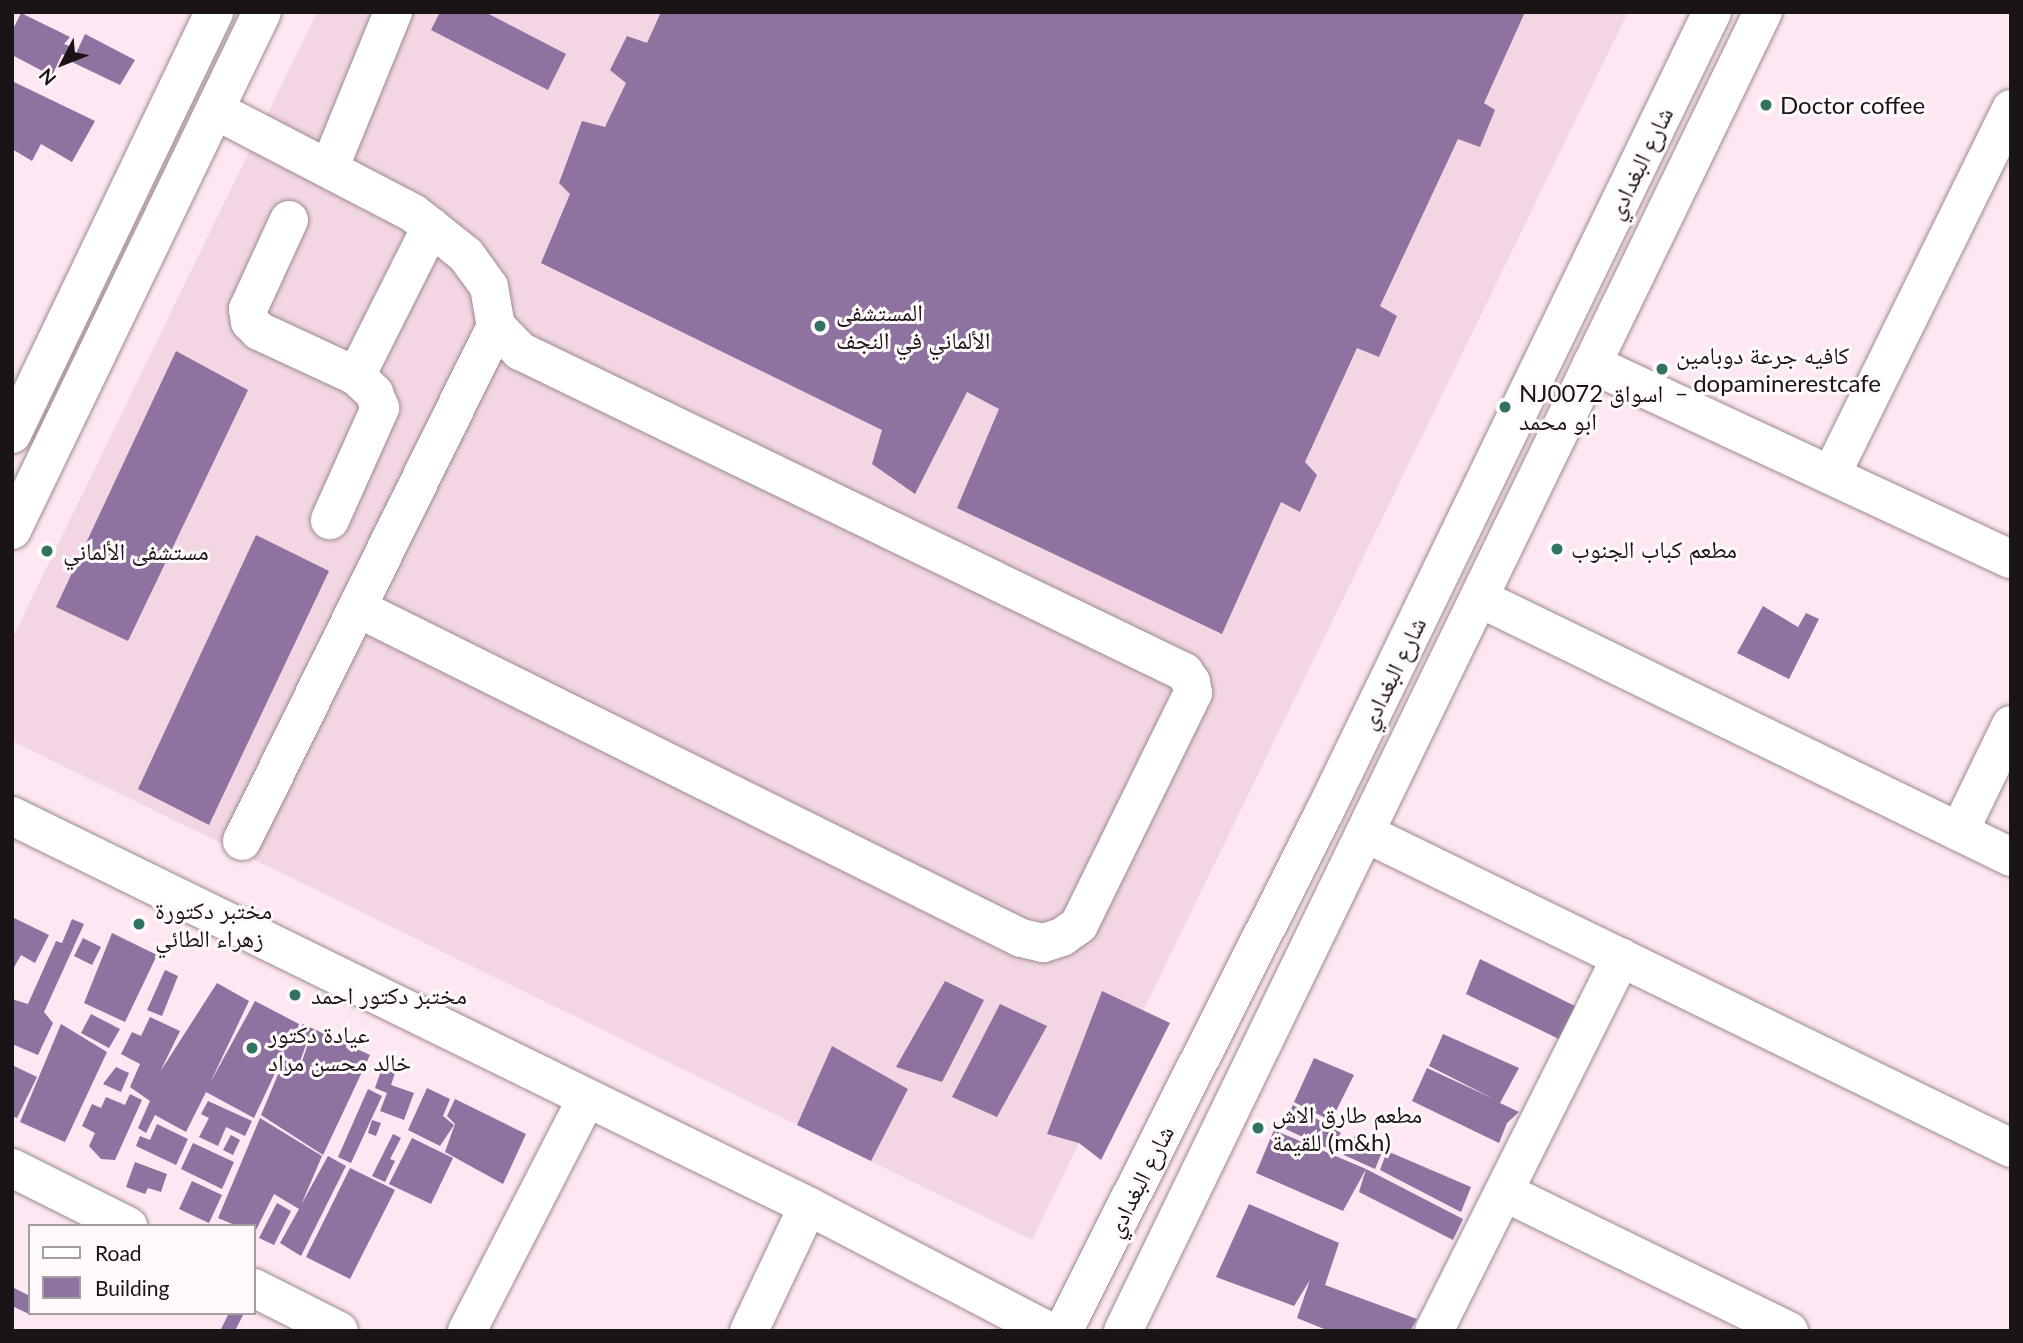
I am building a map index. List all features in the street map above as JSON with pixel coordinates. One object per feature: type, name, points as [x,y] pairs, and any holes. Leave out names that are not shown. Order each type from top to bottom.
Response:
[{"type":"street","points":[[12,530],[262,12]]},
{"type":"street","points":[[329,169],[393,12]]},
{"type":"street","name":"شارع البغدادي","points":[[1063,1331],[1324,813],[1712,12]]},
{"type":"street","name":"شارع البغدادي","points":[[1123,1331],[1763,12]]},
{"type":"street","points":[[12,434],[201,17]]},
{"type":"street","points":[[1684,70],[1688,84],[1697,92],[1709,97],[1725,90]]},
{"type":"street","points":[[1831,475],[2011,109]]},
{"type":"street","points":[[215,110],[413,213],[431,227],[466,255],[489,287],[496,326],[520,351],[1184,672],[1191,682],[1193,693],[1079,925],[1062,937],[1043,943],[1009,932],[359,609]]},
{"type":"street","points":[[1646,148],[1660,141],[1673,145],[1682,152],[1688,168]]},
{"type":"street","points":[[289,220],[248,309],[250,322],[259,331],[356,376],[374,393],[380,408],[330,520]]},
{"type":"street","points":[[356,376],[431,227]]},
{"type":"street","points":[[242,841],[359,609],[496,326]]},
{"type":"street","points":[[1592,365],[2011,559]]},
{"type":"street","points":[[1479,598],[2011,857]]},
{"type":"street","points":[[1959,832],[2011,725]]},
{"type":"street","points":[[12,816],[808,1206],[1048,1331]]},
{"type":"street","points":[[1365,833],[2011,1148]]},
{"type":"street","points":[[1434,1331],[1622,957]]},
{"type":"street","points":[[467,1331],[587,1098]]},
{"type":"street","points":[[13,1169],[124,1224]]},
{"type":"street","points":[[1504,1192],[1788,1331]]},
{"type":"street","points":[[749,1331],[808,1206]]},
{"type":"street","points":[[256,1289],[339,1331]]},
{"type":"shaded area","name":"المستشفى الألماني في النجف","points":[[317,12],[1628,12],[1032,1240],[12,741],[12,639]]},
{"type":"building","points":[[440,12],[485,12],[566,54],[548,90],[431,30]]},
{"type":"building","points":[[661,12],[1525,12],[1484,103],[1495,110],[1480,147],[1458,139],[1380,306],[1397,316],[1379,357],[1357,348],[1305,462],[1317,475],[1300,512],[1281,502],[1222,634],[957,508],[999,409],[967,392],[915,494],[872,464],[882,430],[541,263],[570,194],[559,183],[582,121],[605,127],[626,83],[610,70],[627,36],[647,43]]},
{"type":"building","points":[[21,13],[70,37],[64,44],[72,47],[67,56],[62,54],[52,76],[12,55],[12,31]]},
{"type":"building","points":[[85,34],[135,60],[120,85],[72,62]]},
{"type":"building","points":[[12,81],[95,121],[72,162],[41,144],[32,161],[12,149]]},
{"type":"building","points":[[176,351],[248,390],[128,641],[56,607]]},
{"type":"building","points":[[256,535],[329,571],[209,825],[138,789]]},
{"type":"building","points":[[1763,606],[1798,627],[1806,613],[1819,619],[1789,679],[1737,653]]},
{"type":"building","points":[[12,917],[49,935],[35,963],[21,955],[12,971]]},
{"type":"building","points":[[72,919],[84,924],[44,1012],[53,1023],[38,1055],[12,1044],[12,999],[28,1004],[56,941],[62,943]]},
{"type":"building","points":[[112,933],[157,955],[125,1022],[84,1003]]},
{"type":"building","points":[[83,938],[101,947],[92,965],[74,956]]},
{"type":"building","points":[[1480,959],[1581,1009],[1563,1041],[1466,994]]},
{"type":"building","points":[[165,970],[178,976],[162,1016],[147,1010]]},
{"type":"building","points":[[945,981],[984,1000],[942,1082],[896,1067]]},
{"type":"building","points":[[217,983],[249,1001],[210,1083],[255,1001],[299,1024],[295,1036],[307,1042],[299,1064],[283,1056],[254,1118],[206,1092],[186,1132],[155,1115],[146,1133],[138,1128],[150,1101],[130,1087],[140,1064],[121,1054],[132,1032],[141,1036],[150,1017],[180,1031],[160,1072]]},
{"type":"building","points":[[1102,991],[1170,1023],[1101,1160],[1079,1143],[1047,1134]]},
{"type":"building","points":[[1000,1004],[1047,1026],[997,1117],[952,1097]]},
{"type":"building","points":[[91,1014],[120,1029],[109,1048],[81,1033]]},
{"type":"building","points":[[61,1024],[107,1052],[65,1142],[20,1122]]},
{"type":"building","points":[[303,1024],[370,1055],[323,1155],[261,1115],[284,1060],[300,1067],[309,1041],[297,1034]]},
{"type":"building","points":[[1443,1034],[1519,1068],[1500,1103],[1519,1112],[1507,1123],[1499,1143],[1412,1101],[1427,1068],[1494,1099],[1429,1066]]},
{"type":"building","points":[[832,1046],[908,1089],[871,1161],[797,1125]]},
{"type":"building","points":[[1314,1058],[1354,1075],[1331,1121],[1294,1102]]},
{"type":"building","points":[[12,1065],[37,1077],[17,1118],[12,1116]]},
{"type":"building","points":[[116,1067],[129,1073],[121,1092],[103,1084]]},
{"type":"building","points":[[382,1068],[395,1073],[391,1085],[414,1093],[404,1120],[380,1111],[387,1093],[375,1088]]},
{"type":"building","points":[[427,1088],[450,1099],[443,1116],[454,1125],[440,1146],[408,1130]]},
{"type":"building","points":[[368,1089],[382,1096],[351,1163],[338,1157]]},
{"type":"building","points":[[130,1094],[142,1100],[115,1160],[101,1159],[89,1146],[95,1133],[82,1126],[92,1104],[101,1108],[106,1097],[125,1105]]},
{"type":"building","points":[[455,1099],[526,1134],[503,1184],[445,1152],[455,1124],[447,1116]]},
{"type":"building","points":[[208,1101],[252,1121],[245,1136],[226,1127],[218,1146],[199,1137],[209,1118],[201,1114]]},
{"type":"building","points":[[1293,1105],[1341,1133],[1329,1149],[1281,1127]]},
{"type":"building","points":[[260,1118],[322,1156],[301,1205],[328,1156],[346,1166],[301,1256],[280,1243],[299,1209],[274,1194],[256,1230],[256,1224],[232,1224],[218,1218]]},
{"type":"building","points":[[372,1120],[381,1123],[376,1136],[368,1133]]},
{"type":"building","points":[[157,1124],[188,1139],[176,1165],[136,1146],[140,1136],[150,1140]]},
{"type":"building","points":[[1274,1130],[1366,1169],[1343,1211],[1256,1173]]},
{"type":"building","points":[[393,1134],[401,1138],[390,1159],[395,1161],[385,1182],[372,1176]]},
{"type":"building","points":[[231,1135],[240,1140],[233,1155],[223,1150]]},
{"type":"building","points":[[1355,1135],[1383,1150],[1375,1169],[1344,1155]]},
{"type":"building","points":[[412,1138],[453,1158],[431,1204],[389,1184]]},
{"type":"building","points":[[193,1143],[234,1162],[222,1189],[181,1169]]},
{"type":"building","points":[[1387,1151],[1471,1187],[1461,1212],[1380,1170]]},
{"type":"building","points":[[135,1162],[167,1174],[161,1192],[148,1188],[145,1194],[126,1187]]},
{"type":"building","points":[[350,1168],[395,1190],[350,1279],[306,1257]]},
{"type":"building","points":[[1366,1169],[1463,1219],[1453,1240],[1359,1192]]},
{"type":"building","points":[[192,1181],[222,1195],[209,1223],[179,1209]]},
{"type":"building","points":[[277,1203],[291,1211],[274,1245],[259,1238]]},
{"type":"building","points":[[1249,1204],[1339,1243],[1325,1285],[1417,1319],[1410,1331],[1329,1331],[1297,1318],[1310,1280],[1294,1306],[1216,1277]]},
{"type":"building","points":[[12,1287],[28,1295],[28,1314],[12,1306]]},
{"type":"building","points":[[228,1315],[243,1315],[235,1331],[220,1331]]},
{"type":"place","name":"Doctor coffee","points":[[1766,105]]},
{"type":"place","name":"المستشفى الألماني في النجف","points":[[820,326]]},
{"type":"place","name":"كافيه جرعة دوبامين _ dopaminerestcafe","points":[[1662,369]]},
{"type":"place","name":"NJ0072 اسواق ابو محمد","points":[[1505,407]]},
{"type":"place","name":"مطعم كباب الجنوب","points":[[1557,549]]},
{"type":"place","name":"مستشفى الألماني","points":[[47,551]]},
{"type":"place","name":"مختبر دكتورة زهراء الطائي","points":[[139,924]]},
{"type":"place","name":"مختبر دكتور احمد","points":[[295,995]]},
{"type":"place","name":"عيادة دكتور خالد محسن مراد","points":[[252,1048]]},
{"type":"place","name":"مطعم طارق الاش للقيمة (m&h)","points":[[1258,1128]]}]
